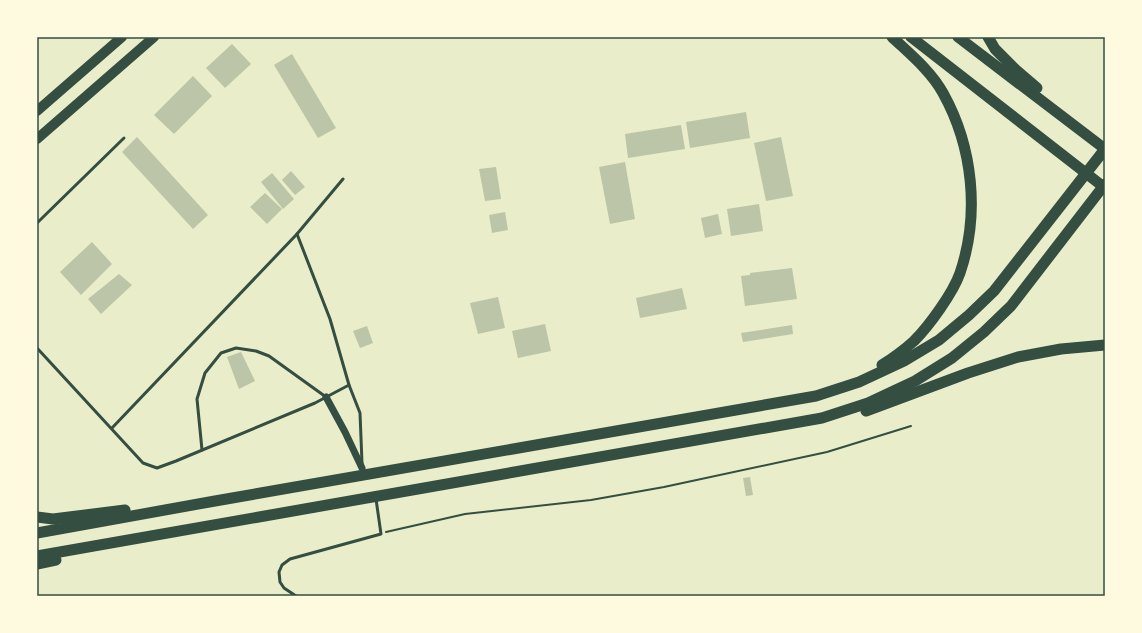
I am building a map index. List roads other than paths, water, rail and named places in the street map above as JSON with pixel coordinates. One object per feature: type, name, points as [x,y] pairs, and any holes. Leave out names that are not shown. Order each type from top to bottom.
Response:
[{"type":"highway","points":[[37,110],[122,37]]},
{"type":"highway","points":[[37,139],[154,37]]},
{"type":"highway","points":[[739,410],[816,392],[850,381],[884,364],[895,357],[914,340],[947,298],[959,275],[967,248],[971,225],[972,205],[969,172],[964,145],[955,118],[943,92],[925,68],[892,37]]},
{"type":"highway","points":[[911,37],[1105,188]]},
{"type":"highway","points":[[37,534],[363,472],[816,396],[860,382],[904,361],[939,340],[969,315],[994,291],[1105,149],[958,37]]},
{"type":"highway","points":[[988,37],[995,49],[1016,70],[1105,145]]},
{"type":"highway","points":[[37,556],[822,418],[868,403],[915,381],[952,358],[984,332],[1011,306],[1105,184]]},
{"type":"highway","points":[[743,432],[822,421],[871,409],[968,373],[1018,357],[1061,349],[1105,345]]},
{"type":"highway","points":[[37,517],[53,519],[215,501]]},
{"type":"highway","points":[[37,564],[104,548],[213,526]]},
{"type":"street","points":[[326,397],[345,432],[363,472]]},
{"type":"lane","points":[[37,223],[124,138]]},
{"type":"lane","points":[[112,428],[297,234],[343,179]]},
{"type":"lane","points":[[297,234],[330,319],[349,385],[360,414],[363,472]]},
{"type":"lane","points":[[37,348],[144,463],[157,468],[326,397],[349,385]]},
{"type":"lane","points":[[202,450],[197,399],[205,373],[220,353],[236,348],[256,351],[269,356],[326,397]]},
{"type":"lane","points":[[296,596],[284,588],[280,582],[278,572],[282,565],[290,559],[380,534],[376,497]]}]
